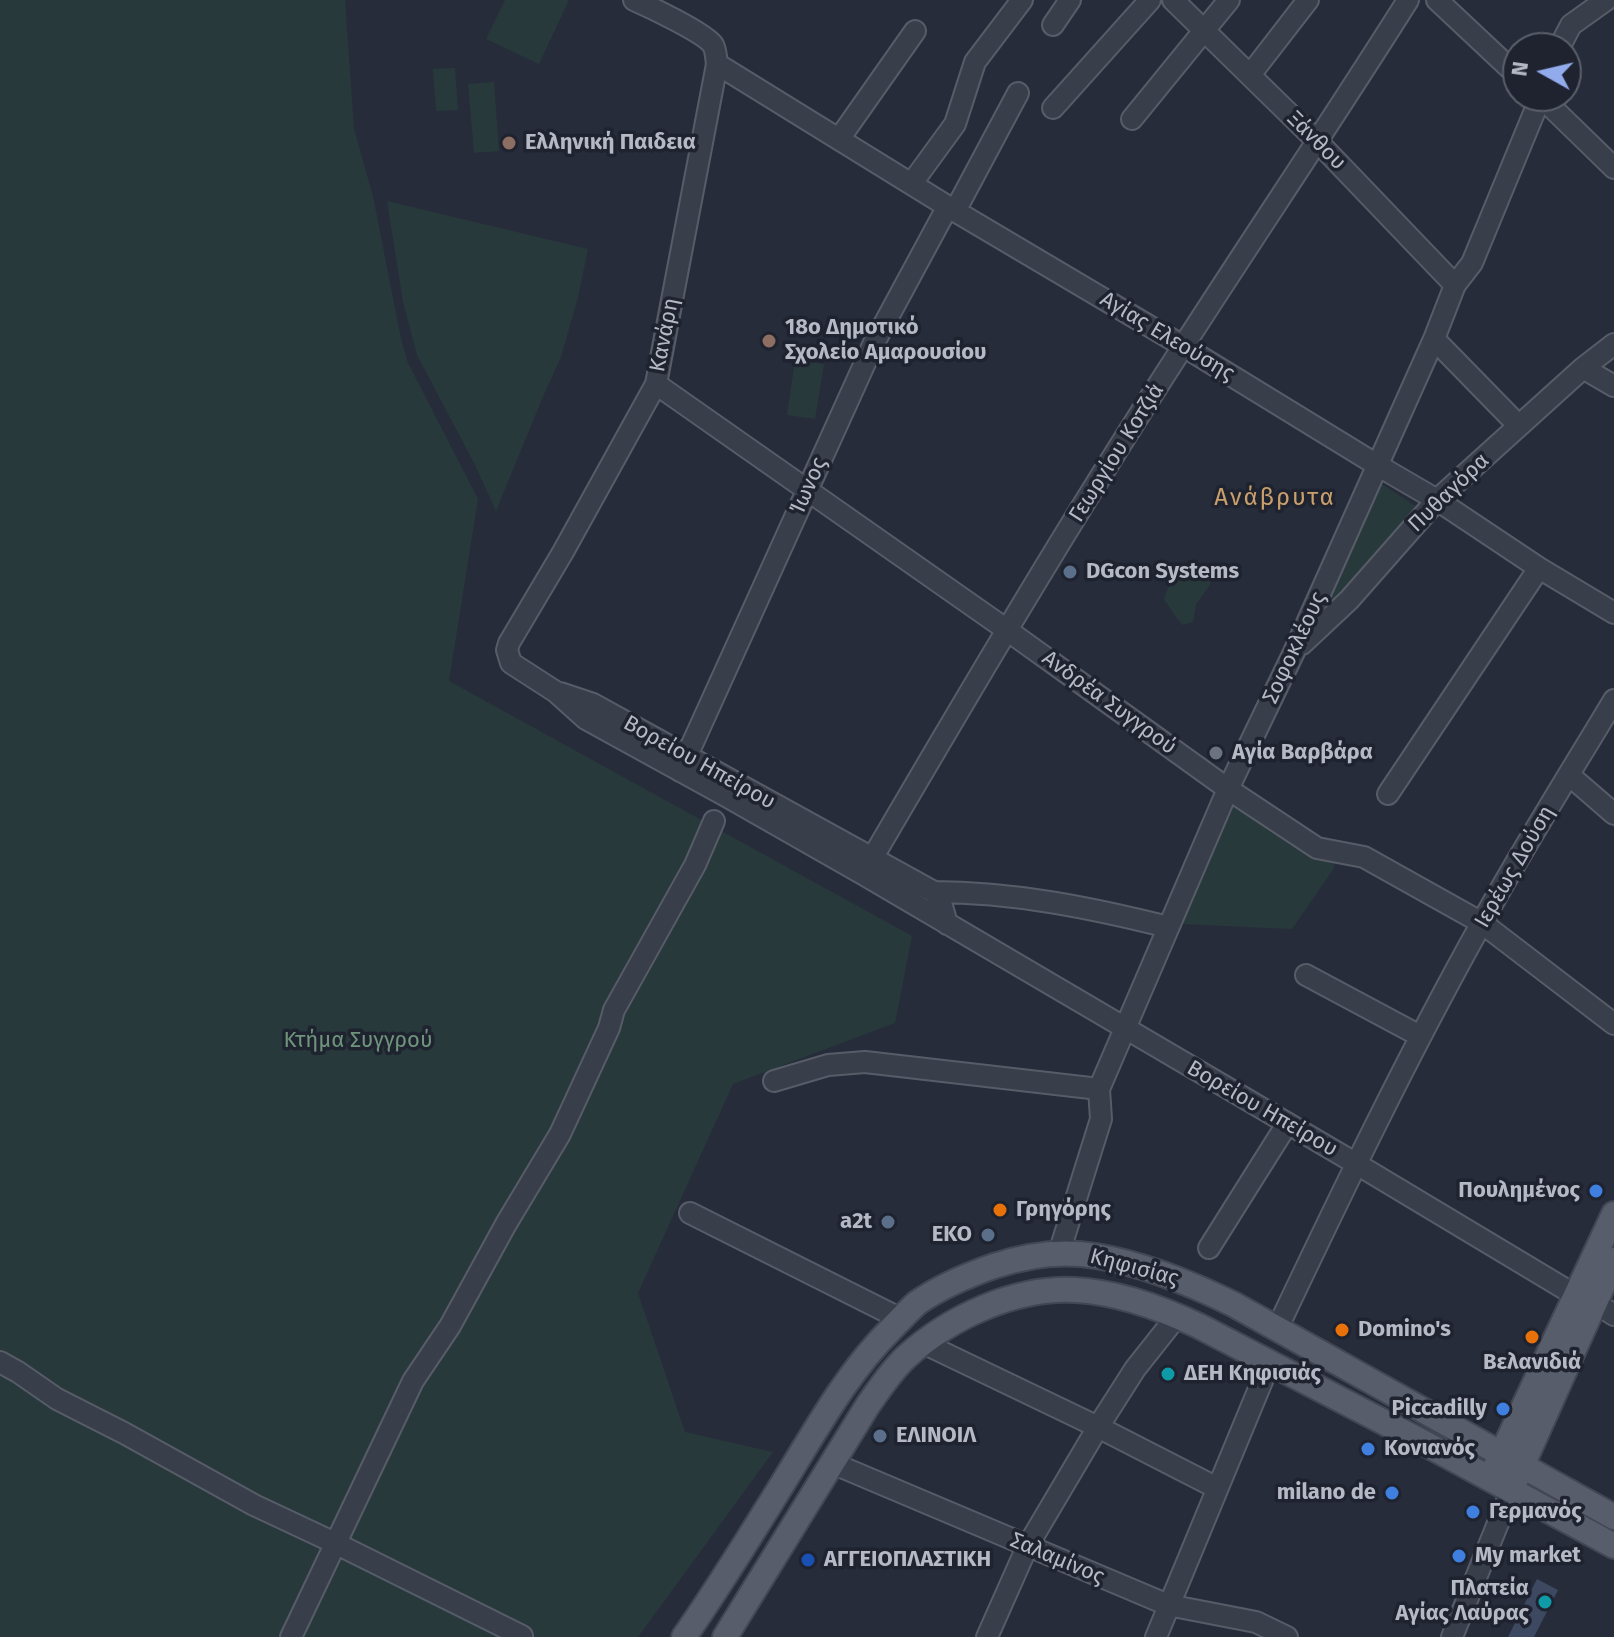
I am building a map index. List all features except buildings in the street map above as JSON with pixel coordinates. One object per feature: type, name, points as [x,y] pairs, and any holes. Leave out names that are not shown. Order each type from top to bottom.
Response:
[{"type":"main road","points":[[1594,1304],[1614,1214]]},
{"type":"main road","name":"Κηφισίας","points":[[684,1637],[854,1371],[901,1319],[916,1304],[965,1277],[1014,1260],[1059,1253],[1119,1260],[1185,1281],[1233,1304],[1614,1517]]},
{"type":"main road","points":[[1489,1479],[1512,1459],[1614,1260]]},
{"type":"main road","name":"Κηφισίας","points":[[725,1637],[880,1387],[905,1358],[944,1328],[992,1305],[1057,1290],[1104,1294],[1177,1316],[1270,1362],[1614,1546]]},
{"type":"main road","points":[[1511,1491],[1512,1459]]},
{"type":"street","points":[[634,0],[660,6],[707,39],[715,48],[717,64]]},
{"type":"street","points":[[912,183],[955,124],[975,62],[1022,0]]},
{"type":"street","points":[[1053,25],[1070,0]]},
{"type":"street","points":[[1053,108],[1150,0]]},
{"type":"street","name":"Ξάνθου","points":[[1173,0],[1318,142],[1455,285]]},
{"type":"street","points":[[1132,119],[1229,0]]},
{"type":"street","points":[[1250,75],[1308,0]]},
{"type":"street","name":"Γεωργίου Κοτζιά","points":[[868,866],[1007,630],[1183,346],[1408,0]]},
{"type":"street","points":[[1437,0],[1502,61]]},
{"type":"street","points":[[1567,32],[1571,25],[1606,0]]},
{"type":"street","points":[[839,139],[915,31]]},
{"type":"street","name":"Αγίας Ελεούσης","points":[[717,64],[1437,500],[1539,568],[1614,613]]},
{"type":"street","name":"Κανάρη","points":[[508,656],[509,643],[656,384],[717,64]]},
{"type":"street","name":"Ίωνος","points":[[684,763],[874,343],[951,208],[989,151],[1018,93]]},
{"type":"street","name":"Σοφοκλέους","points":[[1059,1253],[1101,1119],[1099,1089],[1228,789],[1294,652],[1434,339],[1455,285],[1472,263],[1533,112]]},
{"type":"street","points":[[1556,112],[1614,168]]},
{"type":"street","points":[[1434,339],[1519,426]]},
{"type":"street","name":"Πυθαγόρα","points":[[1294,652],[1349,600],[1437,500],[1583,368],[1614,344]]},
{"type":"street","points":[[1583,368],[1614,386]]},
{"type":"street","name":"Ανδρέα Συγγρού","points":[[656,384],[1228,789],[1317,848],[1364,857],[1482,923],[1614,1024]]},
{"type":"street","points":[[1388,794],[1539,568]]},
{"type":"street","name":"Βορείου Ηπείρου","points":[[508,656],[511,663],[556,692],[586,719],[684,763],[868,866],[947,924],[1594,1304]]},
{"type":"street","name":"Ιερέως Δούση","points":[[1277,1329],[1355,1163],[1420,1036],[1482,923],[1614,700]]},
{"type":"street","points":[[1569,775],[1614,814]]},
{"type":"street","points":[[291,1637],[413,1381],[450,1326],[560,1134],[609,1028],[614,1010],[695,865],[714,821]]},
{"type":"street","name":"Βορείου Ηπείρου","points":[[868,866],[934,892]]},
{"type":"street","points":[[934,892],[967,892],[1054,902],[1168,927]]},
{"type":"street","points":[[934,892],[940,899],[947,924]]},
{"type":"street","points":[[1306,975],[1420,1036]]},
{"type":"street","points":[[774,1081],[828,1065],[865,1062],[1099,1089]]},
{"type":"street","points":[[1209,1248],[1287,1124]]},
{"type":"street","points":[[690,1213],[901,1319]]},
{"type":"street","points":[[987,1637],[1027,1547],[1098,1427],[1135,1369],[1177,1316]]},
{"type":"street","points":[[923,1343],[1217,1488]]},
{"type":"street","points":[[0,1362],[57,1399],[254,1505],[522,1636]]},
{"type":"street","points":[[1156,1637],[1270,1362]]},
{"type":"street","name":"Σαλαμίνος","points":[[832,1463],[1168,1605],[1256,1622],[1287,1637]]},
{"type":"street","points":[[1452,1637],[1511,1491]]},
{"type":"green space","name":"Κτήμα Συγγρού","points":[[0,0],[345,0],[354,129],[373,196],[401,339],[408,363],[478,499],[449,681],[912,936],[895,1023],[733,1084],[638,1293],[685,1432],[773,1452],[638,1637],[0,1637]]},
{"type":"green space","points":[[505,0],[569,0],[539,64],[486,39]]},
{"type":"green space","points":[[455,68],[458,110],[436,111],[433,69]]},
{"type":"green space","points":[[494,82],[499,151],[474,153],[468,84]]},
{"type":"green space","points":[[387,201],[588,249],[561,357],[496,511],[417,355],[403,302]]},
{"type":"green space","points":[[795,360],[824,364],[815,419],[787,415]]},
{"type":"green space","points":[[1382,484],[1423,511],[1347,597],[1327,607],[1328,601]]},
{"type":"green space","points":[[1197,566],[1212,570],[1210,585],[1196,604],[1193,622],[1183,625],[1164,600],[1175,578]]},
{"type":"green space","points":[[1232,804],[1293,844],[1336,859],[1334,868],[1292,929],[1182,924]]},
{"type":"water","points":[[1537,1579],[1558,1590],[1534,1637],[1508,1637]]},
{"type":"place","name":"Ελληνική Παιδεια","points":[[509,143]]},
{"type":"place","name":"18ο Δημοτικό Σχολείο Αμαρουσίου","points":[[769,341]]},
{"type":"place","name":"DGcon Systems","points":[[1070,572]]},
{"type":"place","name":"Αγία Βαρβάρα","points":[[1216,753]]},
{"type":"place","name":"Πουλημένος","points":[[1596,1191]]},
{"type":"place","name":"Γρηγόρης","points":[[1000,1210]]},
{"type":"place","name":"a2t","points":[[888,1222]]},
{"type":"place","name":"EKO","points":[[988,1235]]},
{"type":"place","name":"Domino's","points":[[1342,1330]]},
{"type":"place","name":"Βελανιδιά","points":[[1532,1337]]},
{"type":"place","name":"ΔΕΗ Κηφισιάς","points":[[1168,1374]]},
{"type":"place","name":"Piccadilly","points":[[1503,1409]]},
{"type":"place","name":"ΕΛΙΝΟΙΛ","points":[[880,1436]]},
{"type":"place","name":"Κονιανός","points":[[1368,1449]]},
{"type":"place","name":"milano de","points":[[1392,1493]]},
{"type":"place","name":"Γερμανός","points":[[1473,1512]]},
{"type":"place","name":"My market","points":[[1459,1556]]},
{"type":"place","name":"ΑΓΓΕΙΟΠΛΑΣΤΙΚΗ","points":[[808,1560]]},
{"type":"place","name":"Πλατεία Αγίας Λαύρας","points":[[1545,1602]]},
{"type":"district","name":"Ανάβρυτα","points":[[1275,498]]}]
